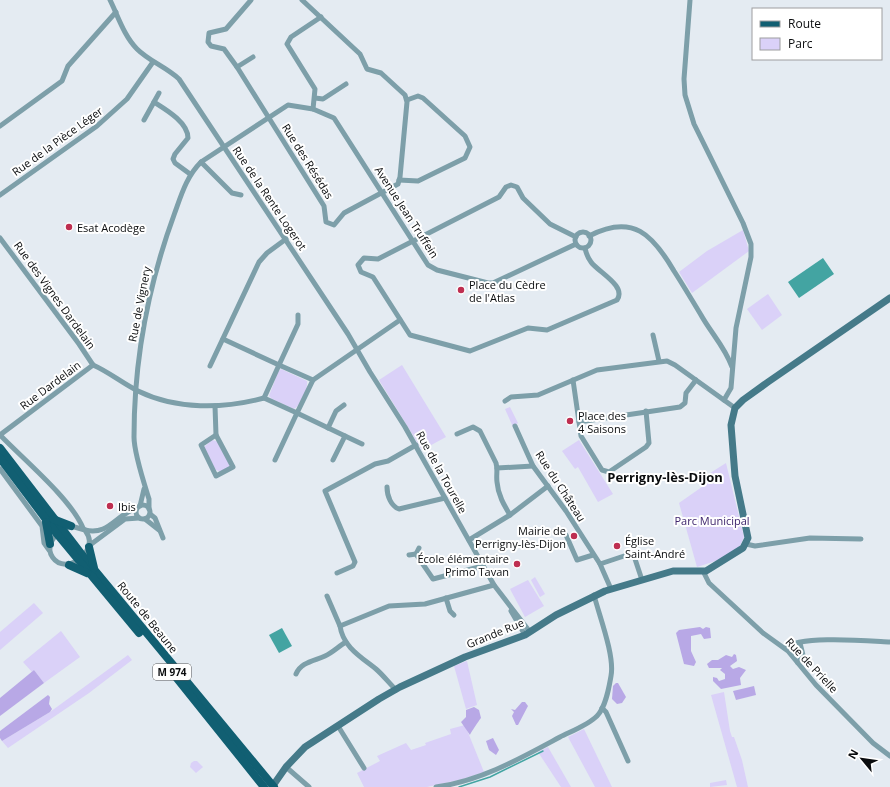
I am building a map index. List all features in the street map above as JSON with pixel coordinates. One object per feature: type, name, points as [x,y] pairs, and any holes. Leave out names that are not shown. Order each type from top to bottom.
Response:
[{"type":"main road","points":[[746,544],[747,532],[735,482],[730,424],[735,408],[743,400],[768,382],[890,298]]},
{"type":"main road","name":"Route de Beaune","points":[[0,448],[80,558],[271,787]]},
{"type":"main road","name":"Route de Beaune","points":[[0,458],[44,517],[60,532]]},
{"type":"main road","points":[[44,517],[49,547]]},
{"type":"main road","points":[[53,519],[72,525]]},
{"type":"main road","name":"Grande Rue","points":[[271,787],[286,767],[305,747],[396,690],[465,657],[527,633],[594,595],[673,571],[710,570],[743,548],[746,544]]},
{"type":"main road","points":[[69,564],[93,573],[90,546]]},
{"type":"street","points":[[110,0],[129,40],[137,49],[153,62]]},
{"type":"street","points":[[251,0],[226,29],[214,31],[208,36],[209,44],[224,49],[268,117]]},
{"type":"street","points":[[302,0],[360,54],[367,69],[381,73],[405,95],[406,100],[399,180],[398,184],[382,194]]},
{"type":"street","points":[[690,0],[684,79],[685,95],[694,124],[743,223],[750,244],[751,257],[736,328],[731,388],[724,400]]},
{"type":"street","points":[[0,126],[62,81],[68,66],[116,12]]},
{"type":"street","points":[[313,109],[315,90],[287,44],[291,36],[320,17]]},
{"type":"street","points":[[237,67],[253,57]]},
{"type":"street","name":"Rue de la Rente Logerot","points":[[153,62],[159,64],[173,74],[183,84],[286,239],[356,349]]},
{"type":"street","name":"Rue de la Pièce Léger","points":[[0,195],[97,126],[127,99],[153,62]]},
{"type":"street","points":[[315,98],[323,99],[346,84]]},
{"type":"street","points":[[144,120],[159,93]]},
{"type":"street","points":[[399,180],[418,181],[465,158],[470,147],[465,136],[422,98],[418,96],[406,100]]},
{"type":"street","points":[[154,102],[172,114],[187,130],[187,140],[175,154],[173,159],[175,163],[190,174]]},
{"type":"street","name":"Rue de Vignery","points":[[163,538],[155,518],[150,511],[149,499],[134,439],[136,390],[140,349],[157,265],[164,240],[190,174],[201,162],[288,105],[313,109],[334,118]]},
{"type":"street","name":"Rue des Résédas","points":[[268,117],[324,206],[326,210],[324,219],[329,224],[337,224],[344,213],[382,194]]},
{"type":"street","name":"Avenue Jean Truffein","points":[[334,118],[425,261],[431,267],[488,283],[493,283],[576,244]]},
{"type":"street","points":[[201,162],[232,193],[241,195]]},
{"type":"street","points":[[576,237],[550,224],[523,198],[517,187],[511,184],[506,187],[499,197],[378,259],[364,258],[359,264],[361,272],[373,277],[408,333],[413,336],[466,352],[528,328],[547,330],[614,302],[619,298],[618,288],[592,263],[585,248]]},
{"type":"street","points":[[589,236],[604,230],[620,227],[637,230],[653,239],[664,253],[706,324],[722,345],[733,369]]},
{"type":"street","points":[[576,237],[582,232],[589,236]]},
{"type":"street","points":[[585,248],[590,243],[589,236]]},
{"type":"street","points":[[576,237],[576,244],[579,247],[585,248]]},
{"type":"street","name":"Rue des Vignes Dardelain","points":[[0,238],[93,365]]},
{"type":"street","points":[[210,366],[259,262],[267,253],[286,239]]},
{"type":"street","points":[[264,398],[298,324],[298,315]]},
{"type":"street","points":[[275,460],[313,380],[400,320]]},
{"type":"street","points":[[653,335],[660,361]]},
{"type":"street","points":[[223,339],[313,380]]},
{"type":"street","name":"Rue de la Tourelle","points":[[356,349],[416,445],[444,498],[470,540],[494,585],[527,633]]},
{"type":"street","points":[[505,401],[511,397],[538,395],[600,369],[660,361],[671,363],[735,408]]},
{"type":"street","points":[[93,365],[146,395],[173,402],[214,406],[240,404],[264,398],[362,444]]},
{"type":"street","name":"Rue Dardelain","points":[[0,435],[93,365]]},
{"type":"street","points":[[573,380],[582,439],[602,470],[607,472],[646,447],[649,443],[646,411]]},
{"type":"street","points":[[579,422],[683,406],[686,393],[696,380]]},
{"type":"street","points":[[328,428],[336,411],[344,405]]},
{"type":"street","points":[[214,406],[216,435],[233,467],[216,476],[201,445],[216,435]]},
{"type":"street","name":"Rue du Château","points":[[515,426],[533,466],[600,564],[611,589]]},
{"type":"street","points":[[457,434],[469,428],[477,428],[497,468],[496,480],[498,490],[510,515]]},
{"type":"street","points":[[0,435],[74,513],[89,535],[90,546]]},
{"type":"street","points":[[334,460],[345,436]]},
{"type":"street","points":[[337,573],[353,566],[356,562],[325,491],[375,464],[388,461],[416,445]]},
{"type":"street","points":[[497,468],[533,466]]},
{"type":"street","points":[[0,469],[40,522],[43,530],[44,543],[49,547],[54,560],[60,564],[69,564],[80,558],[90,546],[125,519],[146,519],[160,531]]},
{"type":"street","name":"Rue de Vignery","points":[[138,507],[145,486]]},
{"type":"street","points":[[470,540],[510,515],[548,486]]},
{"type":"street","points":[[387,488],[387,494],[393,505],[399,509],[444,498]]},
{"type":"street","points":[[49,547],[60,532],[72,525],[94,532],[102,530],[130,511],[138,507],[146,506],[150,511],[146,519]]},
{"type":"street","points":[[138,507],[136,514],[138,518]]},
{"type":"street","points":[[72,525],[74,513]]},
{"type":"street","points":[[566,535],[577,560],[593,555]]},
{"type":"street","points":[[746,544],[755,546],[810,538],[860,539]]},
{"type":"street","points":[[416,554],[419,548]]},
{"type":"street","points":[[600,564],[632,553],[642,580]]},
{"type":"street","points":[[416,554],[433,579],[484,566]]},
{"type":"street","points":[[409,555],[416,554]]},
{"type":"street","name":"Rue de Prielle","points":[[703,571],[708,583],[763,633],[785,648],[816,685],[842,712],[873,743],[890,756]]},
{"type":"street","points":[[340,626],[388,606],[425,604],[494,585]]},
{"type":"street","points":[[436,787],[486,774],[560,737],[594,718],[602,708],[611,676],[611,667],[594,595]]},
{"type":"street","points":[[327,596],[346,642],[357,655],[376,669],[396,690]]},
{"type":"street","points":[[446,598],[450,611],[454,615]]},
{"type":"street","points":[[785,648],[788,645],[800,643],[838,640],[890,642]]},
{"type":"street","points":[[296,674],[298,669],[309,662],[325,656],[346,642]]},
{"type":"street","points":[[798,663],[803,655],[800,643]]},
{"type":"street","points":[[602,708],[606,712],[628,761]]},
{"type":"street","points":[[338,726],[364,768]]},
{"type":"street","points":[[286,767],[309,787]]},
{"type":"green space","points":[[743,230],[749,251],[692,293],[679,272],[707,251]]},
{"type":"green space","points":[[768,294],[782,315],[762,330],[747,309]]},
{"type":"green space","points":[[402,365],[446,437],[422,450],[379,380]]},
{"type":"green space","points":[[281,369],[307,381],[304,396],[294,409],[272,399],[269,396],[278,372]]},
{"type":"green space","points":[[510,407],[518,423],[513,427],[505,409]]},
{"type":"green space","points":[[212,440],[219,442],[231,465],[229,468],[221,472],[214,469],[204,447]]},
{"type":"green space","points":[[579,440],[613,494],[598,502],[578,467],[575,469],[562,451]]},
{"type":"green space","name":"Parc Municipal","points":[[726,463],[744,537],[739,548],[725,558],[697,567],[679,503],[709,482],[707,475]]},
{"type":"green space","points":[[535,577],[545,594],[540,597],[531,580]]},
{"type":"green space","points":[[528,580],[544,606],[525,617],[510,589]]},
{"type":"green space","points":[[34,603],[43,613],[0,650],[0,632]]},
{"type":"green space","points":[[61,631],[80,657],[44,683],[34,670],[32,672],[23,662]]},
{"type":"green space","points":[[128,655],[132,660],[89,693],[8,748],[2,741],[50,712]]},
{"type":"green space","points":[[467,661],[477,705],[466,709],[454,666]]},
{"type":"green space","points":[[724,692],[730,731],[732,737],[734,737],[742,760],[748,787],[737,787],[711,695]]},
{"type":"green space","points":[[465,725],[484,772],[463,779],[427,787],[364,787],[357,773],[380,761],[377,756],[406,743],[411,750],[426,745],[425,743],[451,734],[450,729]]},
{"type":"green space","points":[[584,729],[612,787],[595,787],[568,737]]},
{"type":"green space","points":[[548,747],[571,787],[561,787],[538,752]]},
{"type":"green space","points":[[197,761],[203,767],[196,773],[190,767],[191,763]]},
{"type":"green space","points":[[726,780],[727,785],[710,787],[710,783]]},
{"type":"shaded area","points":[[700,627],[703,629],[706,627],[710,628],[711,638],[704,639],[701,634],[691,636],[691,651],[696,662],[694,666],[684,664],[676,633],[679,630]]},
{"type":"shaded area","points":[[734,654],[736,655],[737,661],[730,666],[733,669],[739,667],[746,670],[740,678],[741,685],[721,689],[713,681],[713,677],[717,678],[719,681],[725,679],[725,674],[720,670],[722,668],[709,668],[707,664],[712,660],[718,660],[726,655],[732,657]]},
{"type":"shaded area","points":[[34,670],[44,683],[0,716],[0,698]]},
{"type":"shaded area","points":[[618,683],[626,697],[622,703],[617,704],[612,699],[613,686]]},
{"type":"shaded area","points":[[754,686],[756,695],[736,700],[733,691]]},
{"type":"shaded area","points":[[48,695],[50,697],[49,704],[52,709],[50,712],[2,741],[0,738],[0,731]]},
{"type":"shaded area","points":[[522,702],[525,702],[528,706],[518,725],[516,725],[512,716],[514,712],[511,709],[515,710]]},
{"type":"shaded area","points":[[474,707],[479,710],[481,718],[470,735],[461,722],[466,717],[466,710]]},
{"type":"shaded area","points":[[493,738],[499,750],[496,755],[489,750],[486,741]]},
{"type":"water","points":[[823,258],[834,274],[799,298],[788,282]]},
{"type":"water","points":[[282,628],[292,646],[279,653],[269,635]]},
{"type":"waterway","points":[[459,787],[490,777],[543,751]]},
{"type":"place","name":"Esat Acodège","points":[[69,227]]},
{"type":"place","name":"Place du Cèdre de l'Atlas","points":[[461,290]]},
{"type":"place","name":"Place des 4 Saisons","points":[[570,421]]},
{"type":"place","name":"Ibis","points":[[110,506]]},
{"type":"place","name":"Mairie de Perrigny-lès-Dijon","points":[[574,536]]},
{"type":"place","name":"Église Saint-André","points":[[617,546]]},
{"type":"place","name":"École élémentaire Primo Tavan","points":[[517,564]]},
{"type":"district","name":"Perrigny-lès-Dijon","points":[[665,477]]}]
